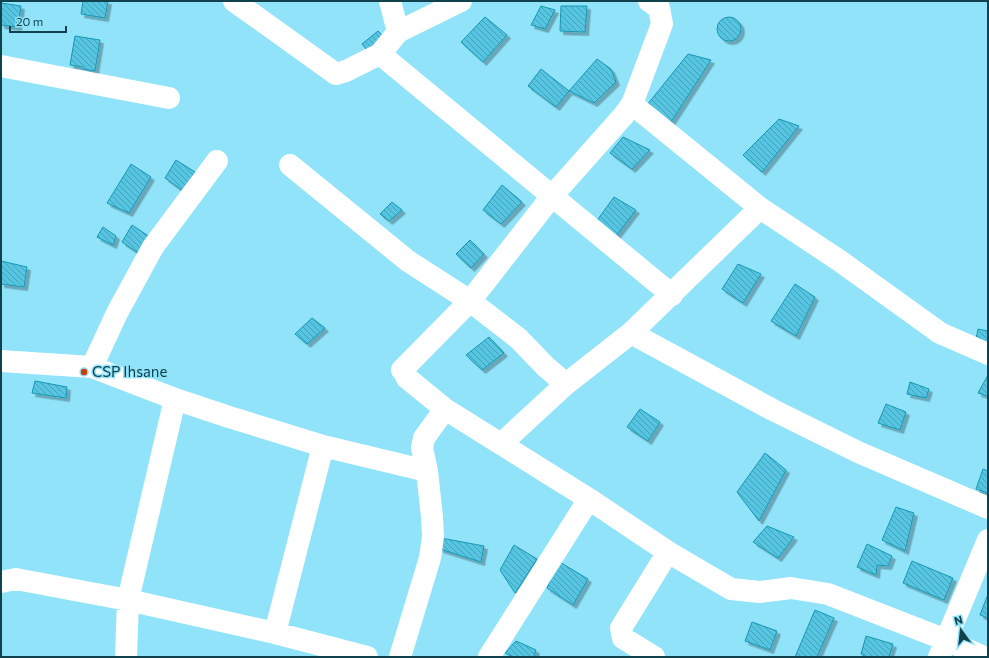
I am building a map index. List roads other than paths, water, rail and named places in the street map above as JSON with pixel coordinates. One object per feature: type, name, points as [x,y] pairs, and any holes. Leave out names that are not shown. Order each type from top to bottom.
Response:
[{"type":"street","points":[[234,1],[336,74],[346,71],[380,54],[398,32],[461,1]]},
{"type":"street","points":[[390,1],[398,32]]},
{"type":"street","points":[[649,1],[659,8],[662,24],[632,104],[552,196],[470,301],[402,370],[407,378],[445,409],[589,499],[668,552],[731,589],[760,592],[791,588],[828,594],[942,649],[984,657]]},
{"type":"street","points":[[380,54],[672,295]]},
{"type":"street","points":[[1,66],[169,98]]},
{"type":"street","points":[[632,104],[760,208],[840,261],[940,334],[988,354]]},
{"type":"street","points":[[92,367],[117,314],[153,247],[217,161]]},
{"type":"street","points":[[290,164],[408,261],[470,301],[518,338],[546,367],[566,384]]},
{"type":"street","points":[[501,444],[566,384],[631,333],[672,295],[760,208]]},
{"type":"street","points":[[631,333],[773,410],[858,452],[988,508]]},
{"type":"street","points":[[1,361],[92,367],[175,399],[229,417],[323,446],[427,471]]},
{"type":"street","points":[[126,657],[128,600],[175,399]]},
{"type":"street","points":[[400,657],[430,558],[433,537],[427,471],[422,448],[424,438],[445,409]]},
{"type":"street","points":[[275,633],[323,446]]},
{"type":"street","points":[[489,657],[589,499]]},
{"type":"street","points":[[942,649],[988,540]]},
{"type":"street","points":[[654,657],[623,638],[621,628],[668,552]]},
{"type":"street","points":[[1,582],[16,579],[128,600],[275,633],[367,657]]},
{"type":"place","name":"CSP Ihsane","points":[[84,372]]}]
